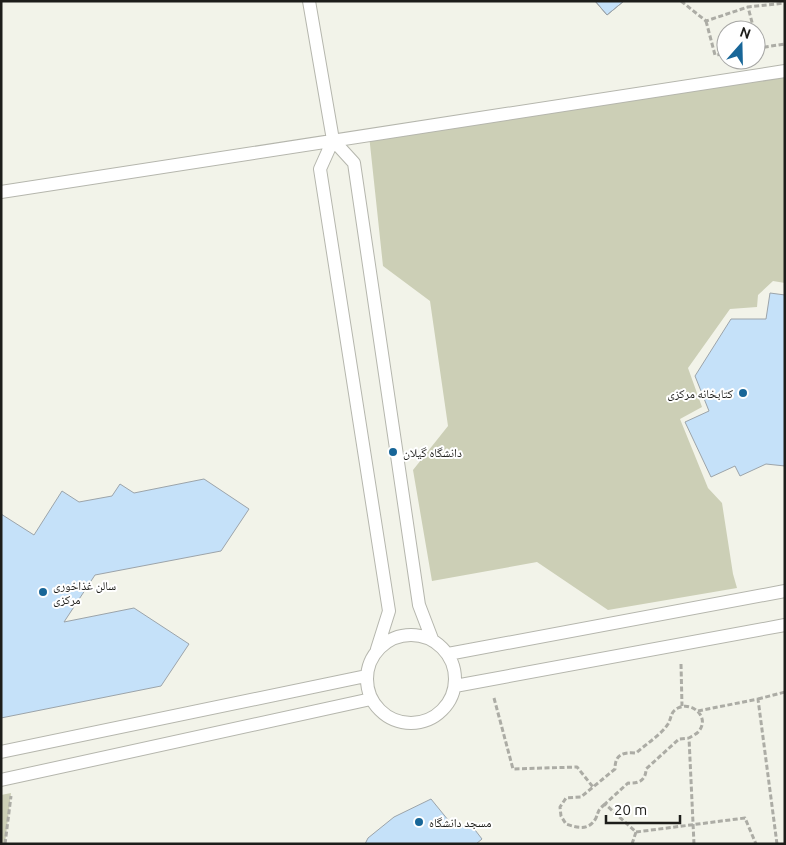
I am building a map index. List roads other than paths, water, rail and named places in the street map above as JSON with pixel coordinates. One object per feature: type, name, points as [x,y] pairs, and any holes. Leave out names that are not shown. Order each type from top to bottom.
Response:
[{"type":"lane","points":[[310,1],[333,140],[354,163],[419,605],[432,639],[448,654],[454,670],[455,686],[445,706],[430,719],[406,723],[384,714],[371,699],[366,676],[389,611],[320,169],[333,140]]},
{"type":"lane","points":[[1,192],[785,71]]},
{"type":"lane","points":[[448,654],[785,590]]},
{"type":"lane","points":[[455,686],[785,625]]},
{"type":"lane","points":[[377,649],[403,635],[432,639]]},
{"type":"lane","points":[[1,752],[366,676]]},
{"type":"lane","points":[[1,780],[371,699]]},
{"type":"place","name":"کتابخانه مرکزی","points":[[743,393]]},
{"type":"place","name":"دانشگاه گیلان","points":[[393,452]]},
{"type":"place","name":"سالن غذاخوری مرکزی","points":[[43,592]]},
{"type":"place","name":"مسجد دانشگاه","points":[[419,822]]}]
